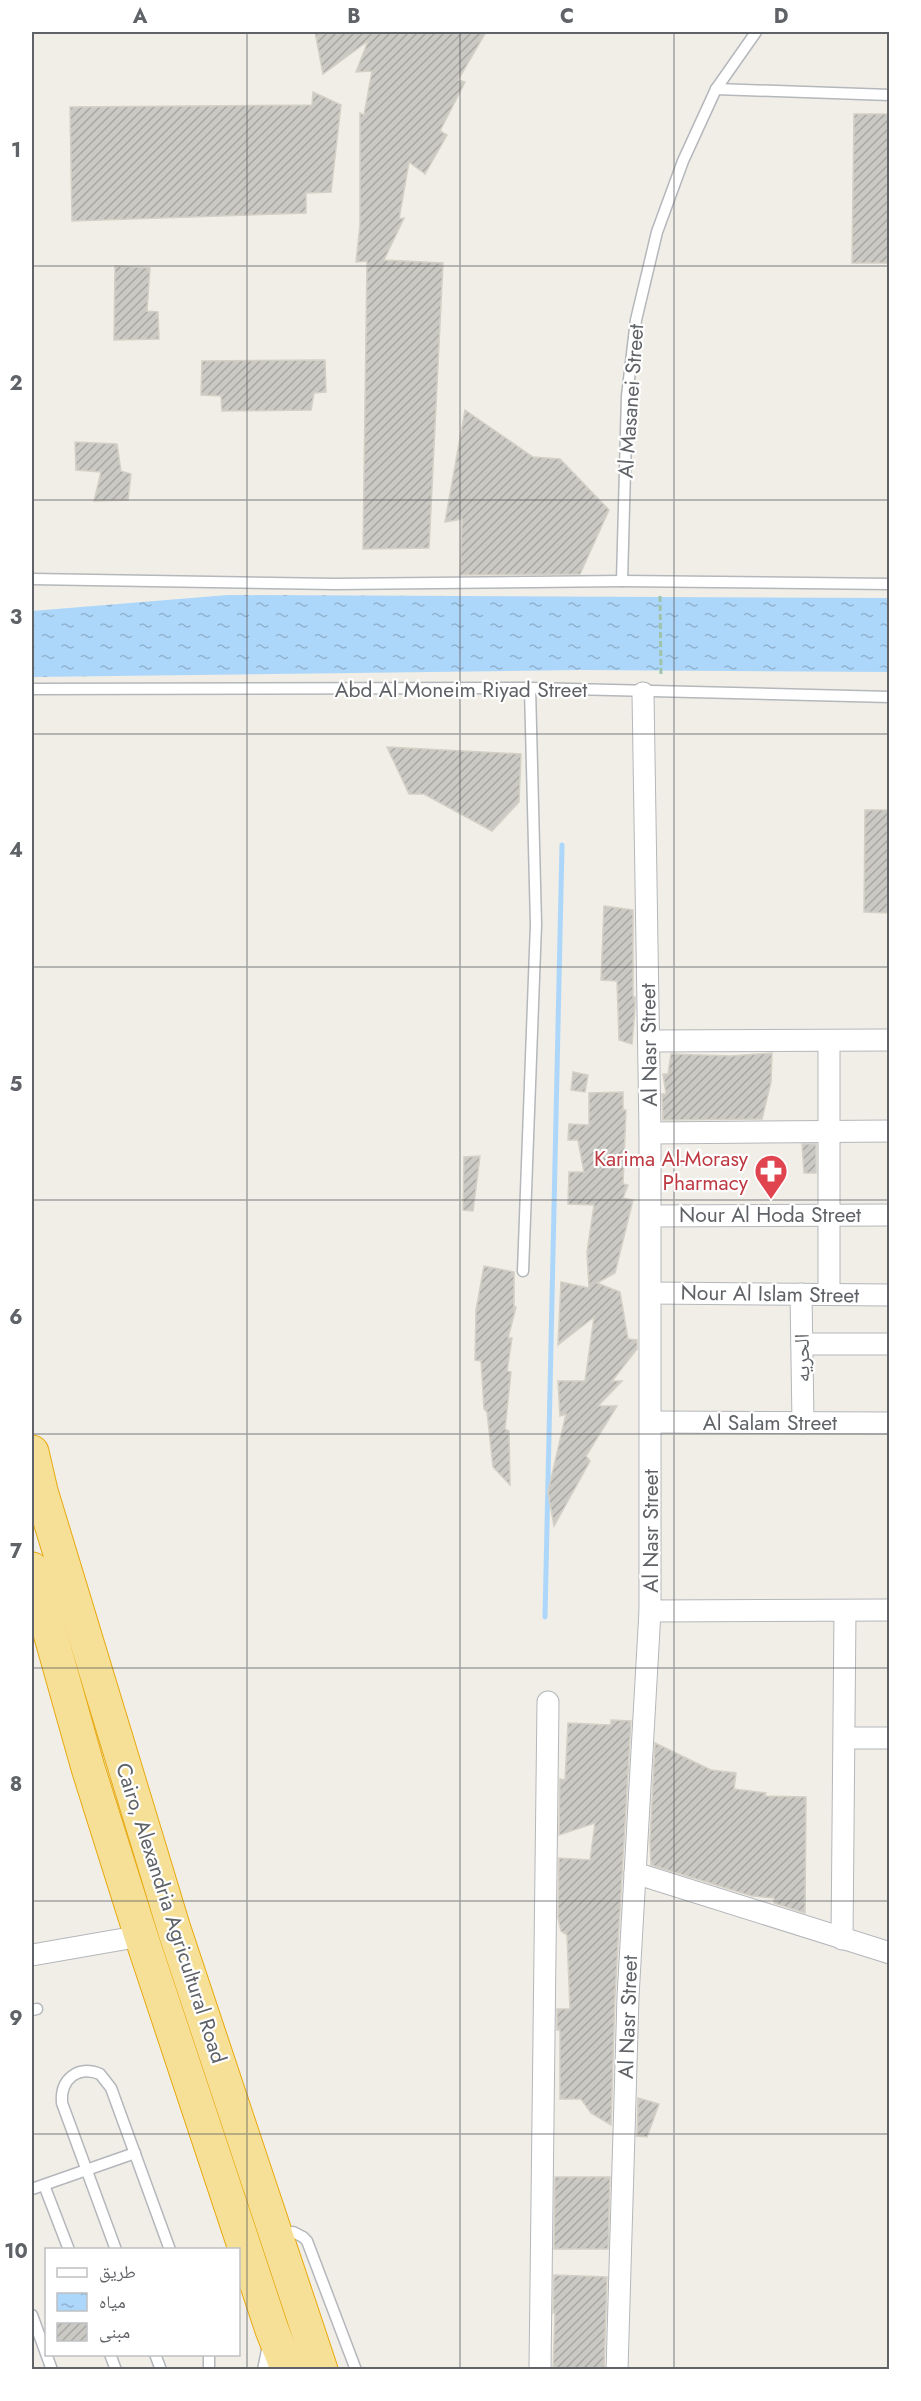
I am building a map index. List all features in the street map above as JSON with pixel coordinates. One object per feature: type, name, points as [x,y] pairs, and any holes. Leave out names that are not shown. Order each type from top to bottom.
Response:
[{"type":"highway","name":"Cairo, Alexandria Agricultural Road","points":[[32,1452],[45,1502],[174,1929],[321,2370]]},
{"type":"highway","name":"Cairo, Alexandria Agricultural Road","points":[[32,1569],[88,1768],[141,1936],[272,2330],[288,2370]]},
{"type":"street","name":"Al Nasr Street","points":[[617,2370],[627,2009],[650,1611],[649,1041],[652,693]]},
{"type":"street","points":[[649,1041],[890,1040]]},
{"type":"street","points":[[828,1041],[829,1294]]},
{"type":"street","points":[[650,1133],[890,1131]]},
{"type":"street","name":"Nour Al Hoda Street","points":[[651,1216],[890,1215]]},
{"type":"street","name":"Nour Al Islam Street","points":[[651,1293],[890,1295]]},
{"type":"street","name":"الحريه","points":[[801,1294],[804,1423]]},
{"type":"street","points":[[802,1344],[890,1344]]},
{"type":"street","name":"Al Salam Street","points":[[651,1422],[890,1423]]},
{"type":"street","points":[[650,1611],[890,1610]]},
{"type":"street","points":[[842,1939],[845,1611]]},
{"type":"street","points":[[540,2370],[548,1702]]},
{"type":"street","points":[[845,1738],[890,1738]]},
{"type":"street","points":[[635,1873],[890,1953]]},
{"type":"street","points":[[32,1955],[141,1936]]},
{"type":"lane","name":"Al Masanei Street","points":[[622,581],[627,396],[636,320],[657,232],[683,161],[716,89],[756,32]]},
{"type":"lane","points":[[716,89],[890,95]]},
{"type":"lane","points":[[32,579],[335,584],[622,581],[890,584]]},
{"type":"lane","points":[[523,1271],[536,924],[530,688]]},
{"type":"lane","name":"Abd Al Moneim Riyad Street","points":[[32,689],[530,688],[652,693],[890,697]]},
{"type":"lane","points":[[115,2248],[62,2103],[63,2086],[75,2073],[92,2071],[106,2080],[169,2248]]},
{"type":"lane","points":[[32,2189],[135,2153]]},
{"type":"lane","points":[[44,2184],[68,2248]]},
{"type":"lane","points":[[276,2238],[293,2232],[307,2241],[356,2370]]},
{"type":"lane","points":[[32,2315],[45,2351]]},
{"type":"lane","points":[[263,2370],[272,2330]]},
{"type":"lane","points":[[110,2356],[116,2370]]},
{"type":"lane","points":[[155,2356],[161,2370]]},
{"type":"path","points":[[652,693],[660,581]]},
{"type":"water","points":[[228,595],[889,598],[889,672],[579,670],[32,677],[32,611]]},
{"type":"building","points":[[315,32],[486,32],[458,80],[465,82],[440,131],[447,135],[425,174],[409,162],[399,219],[404,218],[384,260],[443,263],[429,548],[363,549],[367,261],[356,262],[360,225],[360,113],[364,115],[372,71],[356,72],[368,41],[323,74]]},
{"type":"building","points":[[313,92],[341,105],[331,192],[306,193],[306,213],[72,221],[70,107],[312,105]]},
{"type":"building","points":[[854,114],[890,114],[890,263],[852,263]]},
{"type":"building","points":[[115,266],[150,268],[147,311],[158,312],[159,339],[114,340]]},
{"type":"building","points":[[325,360],[326,392],[314,393],[311,410],[222,411],[221,396],[201,395],[202,361]]},
{"type":"building","points":[[465,410],[533,457],[560,459],[609,510],[580,574],[460,575],[462,519],[445,522]]},
{"type":"building","points":[[75,442],[117,444],[121,471],[131,474],[128,500],[94,501],[101,472],[76,470]]},
{"type":"building","points":[[387,747],[521,754],[519,802],[492,831],[424,794],[409,794]]},
{"type":"building","points":[[865,810],[890,810],[890,913],[864,912]]},
{"type":"building","points":[[604,906],[633,910],[635,1008],[632,1044],[619,1040],[617,981],[601,980]]},
{"type":"building","points":[[772,1053],[771,1082],[762,1119],[663,1120],[662,1094],[666,1094],[663,1074],[668,1074],[671,1054],[731,1056]]},
{"type":"building","points":[[573,1072],[588,1075],[585,1092],[571,1090]]},
{"type":"building","points":[[623,1092],[623,1110],[626,1110],[623,1184],[628,1185],[623,1198],[633,1200],[615,1273],[597,1283],[620,1292],[628,1339],[637,1340],[637,1349],[612,1381],[622,1381],[598,1406],[617,1406],[586,1456],[590,1461],[554,1526],[548,1492],[566,1414],[560,1416],[558,1381],[585,1381],[594,1317],[558,1345],[561,1282],[589,1288],[587,1252],[594,1205],[568,1204],[569,1172],[584,1172],[578,1140],[568,1140],[569,1124],[589,1125],[589,1093]]},
{"type":"building","points":[[802,1144],[816,1144],[816,1173],[804,1173]]},
{"type":"building","points":[[480,1156],[473,1211],[463,1210],[464,1157]]},
{"type":"building","points":[[484,1266],[514,1272],[514,1307],[516,1307],[508,1338],[512,1338],[507,1371],[511,1372],[505,1429],[509,1431],[510,1485],[493,1467],[487,1412],[484,1409],[481,1361],[475,1360],[476,1310]]},
{"type":"building","points":[[611,1720],[631,1721],[615,1996],[611,2125],[591,2113],[581,2099],[560,2099],[560,2030],[557,2030],[557,2009],[570,2009],[567,1935],[561,1931],[558,1918],[559,1858],[590,1860],[595,1823],[559,1835],[560,1779],[565,1780],[568,1723],[611,1725]]},
{"type":"building","points":[[655,1743],[711,1770],[736,1773],[734,1789],[766,1793],[765,1796],[806,1797],[805,1913],[774,1903],[774,1898],[752,1896],[651,1865]]},
{"type":"building","points":[[638,2098],[659,2104],[647,2137],[637,2136]]},
{"type":"building","points":[[555,2177],[610,2177],[608,2249],[554,2249]]},
{"type":"building","points":[[554,2275],[607,2277],[604,2370],[553,2370]]},
{"type":"waterway","points":[[545,1617],[562,845]]},
{"type":"place","name":"Karima Al-Morasy Pharmacy","points":[[771,1200]]}]
